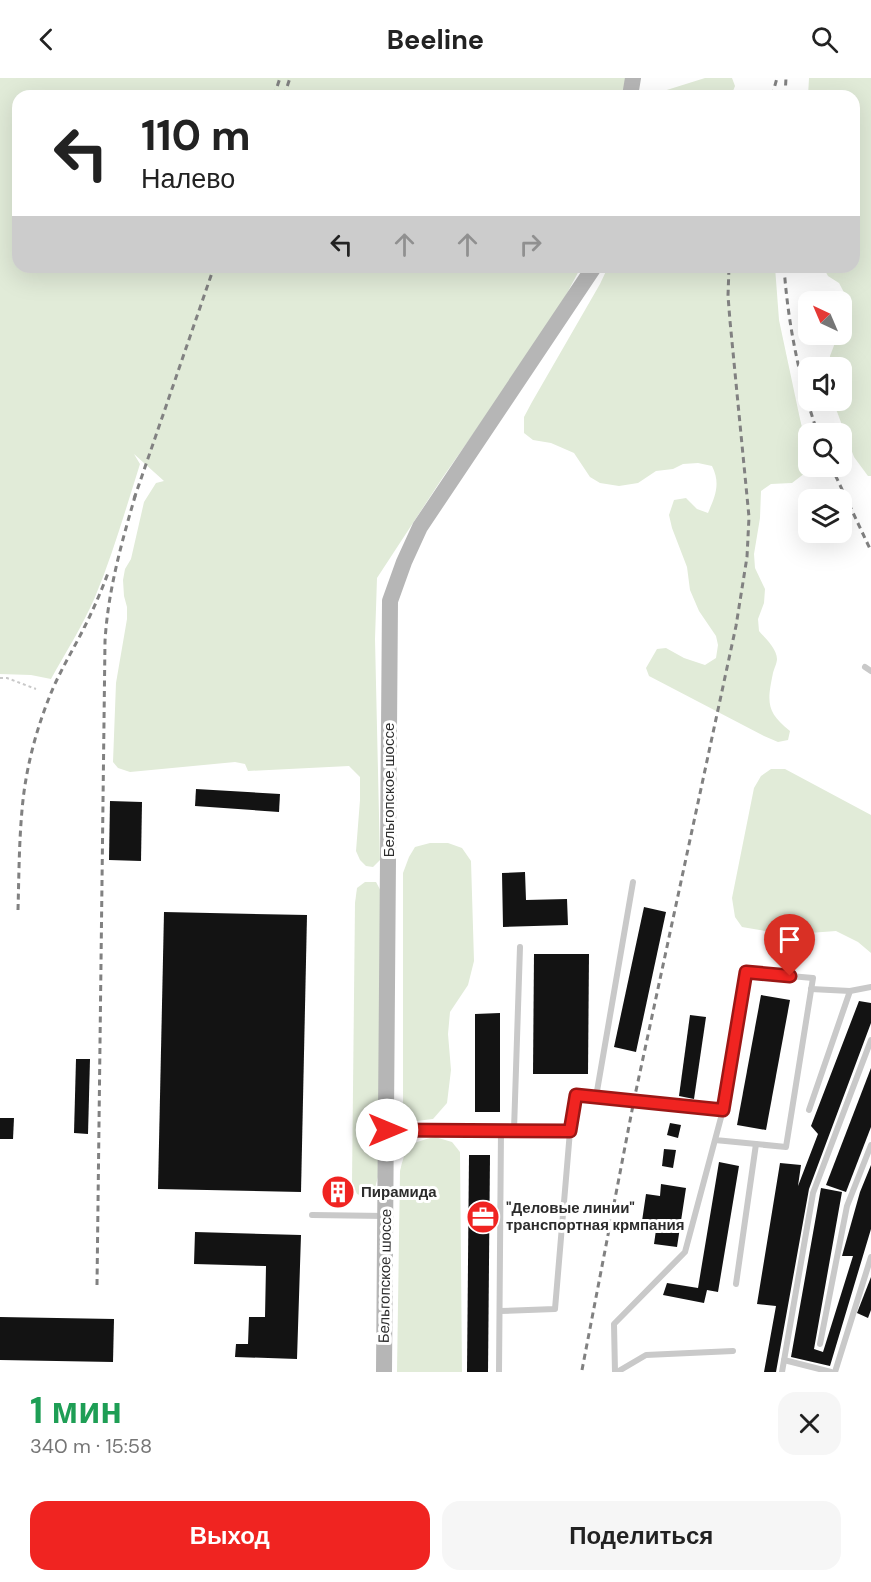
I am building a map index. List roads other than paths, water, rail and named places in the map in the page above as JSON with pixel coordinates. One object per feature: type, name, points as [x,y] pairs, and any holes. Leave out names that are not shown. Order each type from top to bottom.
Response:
[{"type":"street","name":"Бельгопское шоссе","points":[[384,1372],[390,601],[404,561],[420,527],[590,273]]},
{"type":"lane","points":[[596,1097],[633,882]]},
{"type":"lane","points":[[514,1130],[520,947]]},
{"type":"lane","points":[[715,1140],[786,1147],[813,978],[746,972],[723,1110],[685,1252],[614,1324],[616,1372],[646,1355],[733,1351]]},
{"type":"lane","points":[[811,989],[850,991],[871,987]]},
{"type":"lane","points":[[809,1110],[850,991]]},
{"type":"lane","points":[[782,1372],[813,1193],[871,1040]]},
{"type":"lane","points":[[500,1311],[555,1309],[570,1131],[576,1095],[723,1110]]},
{"type":"lane","points":[[387,1130],[570,1131]]},
{"type":"lane","points":[[499,1372],[501,1130]]},
{"type":"lane","points":[[736,1284],[756,1144]]},
{"type":"lane","points":[[820,1344],[847,1206],[871,1145]]},
{"type":"lane","points":[[312,1215],[386,1216]]},
{"type":"lane","points":[[784,1360],[833,1372],[871,1257]]},
{"type":"railway","points":[[276,90],[280,78]]},
{"type":"railway","points":[[286,90],[290,78]]},
{"type":"railway","points":[[774,90],[777,78]]},
{"type":"railway","points":[[785,90],[786,78]]},
{"type":"railway","points":[[134,499],[212,273]]},
{"type":"railway","points":[[582,1370],[634,1100],[736,626],[747,557],[749,517],[728,296],[729,273]]},
{"type":"railway","points":[[785,273],[795,351],[815,423]]},
{"type":"railway","points":[[836,477],[871,551]]},
{"type":"railway","points":[[97,1285],[105,641],[112,584],[136,493]]},
{"type":"railway","points":[[18,910],[22,814],[33,746],[55,685],[91,614],[108,573]]},
{"type":"place","name":"Пирамида","points":[[338,1192]]},
{"type":"place","name":"\"Деловые линии\" транспортная крмпания","points":[[483,1217]]}]
